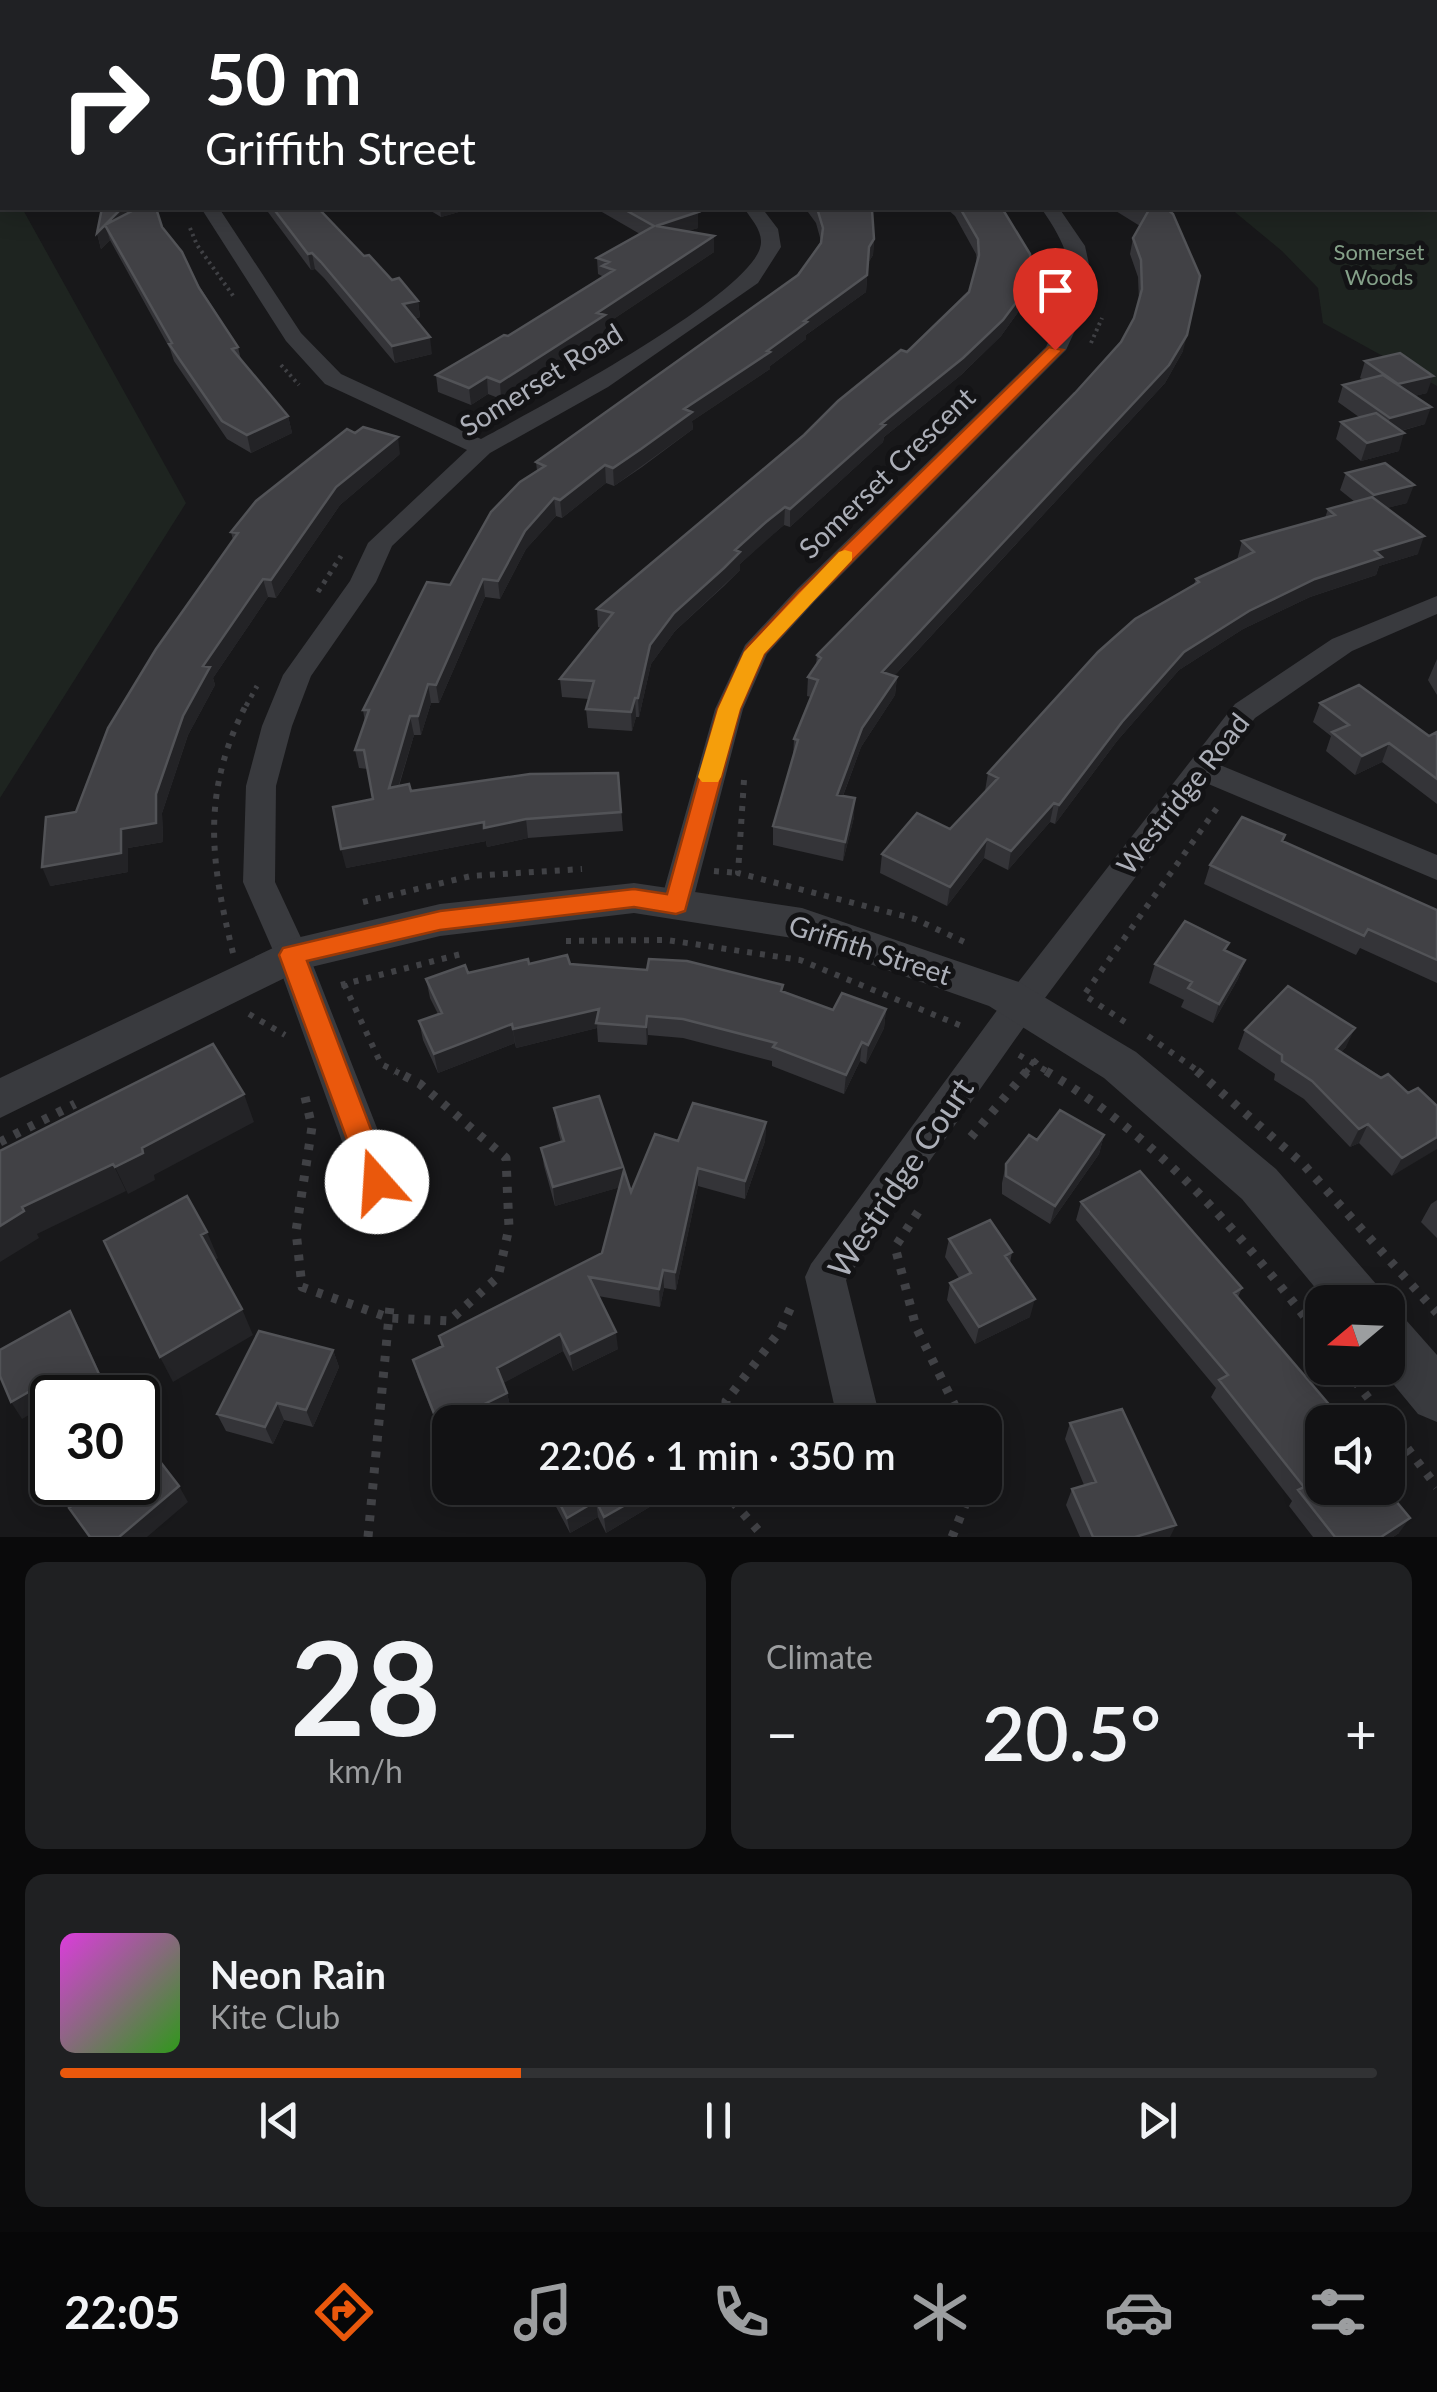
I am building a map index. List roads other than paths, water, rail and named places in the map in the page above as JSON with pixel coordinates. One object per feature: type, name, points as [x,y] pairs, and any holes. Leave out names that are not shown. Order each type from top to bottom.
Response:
[{"type":"street","points":[[211,210],[292,337],[333,379],[482,448]]},
{"type":"street","name":"Somerset Road","points":[[386,1213],[367,1151],[292,955],[258,882],[260,786],[277,726],[297,675],[362,582],[381,544],[482,448],[600,382],[751,278],[771,247],[769,229],[755,210]]},
{"type":"street","name":"Somerset Crescent","points":[[676,904],[729,709],[755,652],[806,595],[1055,350],[1074,312],[1086,273],[1070,233],[1052,210]]},
{"type":"street","name":"Westridge Road","points":[[1032,991],[1245,711],[1342,645],[1437,604]]},
{"type":"street","points":[[1201,769],[1437,868]]},
{"type":"street","name":"Griffith Street","points":[[0,1099],[245,998],[292,955],[440,920],[634,898],[802,924],[1004,994],[1032,991],[1072,1012],[1120,1065],[1259,1184],[1344,1285]]},
{"type":"street","name":"Westridge Court","points":[[855,1405],[825,1277],[1032,991]]},
{"type":"street","points":[[1405,1357],[1437,1396]]},
{"type":"park label","name":"Somerset Woods","points":[[1379,264]]}]
